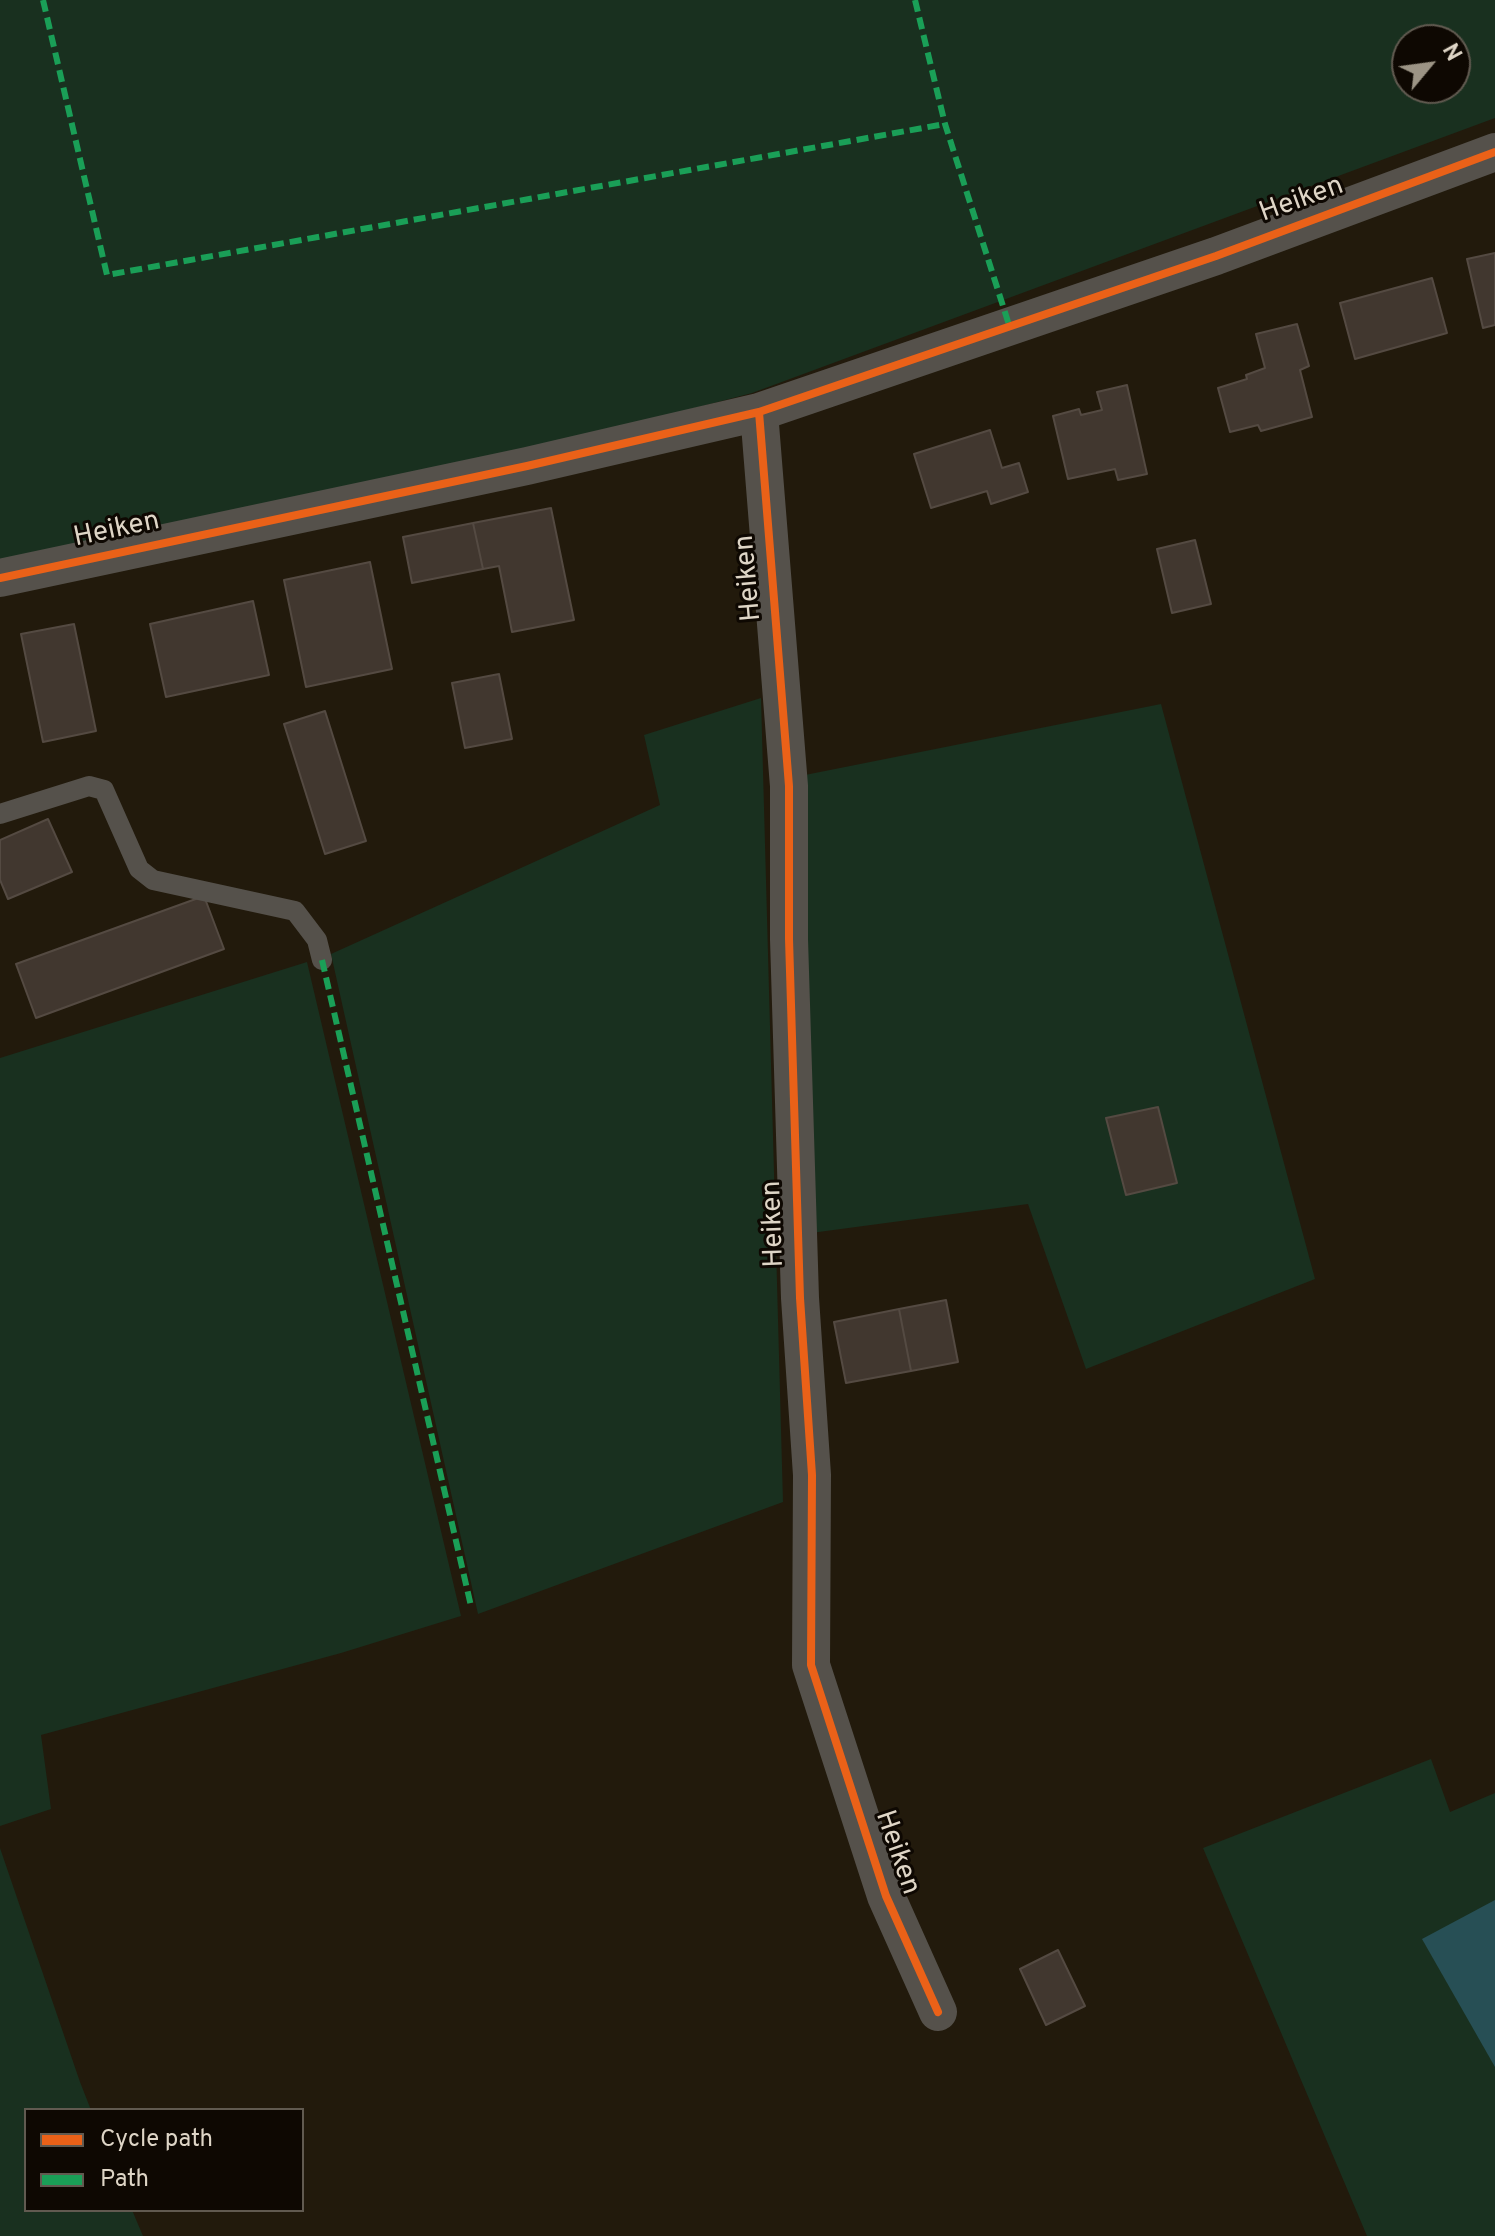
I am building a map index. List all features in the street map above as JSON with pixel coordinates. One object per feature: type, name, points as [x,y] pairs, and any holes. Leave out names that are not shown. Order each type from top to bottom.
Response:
[{"type":"street","name":"Heiken","points":[[0,578],[527,466],[759,412],[1216,256],[1495,152]]},
{"type":"street","name":"Heiken","points":[[759,412],[789,786],[789,939],[800,1298],[812,1475],[811,1665],[886,1896],[938,2012]]},
{"type":"lane","points":[[0,814],[89,786],[104,790],[139,869],[153,880],[295,911],[317,940],[322,960]]},
{"type":"green space","points":[[0,0],[1495,0],[1495,118],[752,393],[520,454],[0,563]]},
{"type":"green space","points":[[761,698],[783,1502],[478,1614],[331,954],[660,805],[644,735]]},
{"type":"green space","points":[[1161,704],[1315,1279],[1086,1369],[1028,1204],[811,1233],[805,775]]},
{"type":"green space","points":[[307,962],[461,1616],[341,1653],[41,1735],[51,1809],[0,1826],[0,1058]]},
{"type":"green space","points":[[1431,1759],[1450,1812],[1495,1793],[1495,2236],[1367,2236],[1203,1848]]},
{"type":"green space","points":[[0,1848],[90,2108],[24,2108],[24,2212],[133,2212],[143,2236],[0,2236]]},
{"type":"water","points":[[1495,1900],[1495,2067],[1422,1939]]},
{"type":"building","points":[[1495,253],[1495,325],[1483,328],[1467,259]]},
{"type":"building","points":[[1432,278],[1447,333],[1355,359],[1340,303]]},
{"type":"building","points":[[1297,324],[1309,366],[1300,370],[1312,417],[1261,431],[1258,425],[1230,432],[1218,388],[1247,379],[1246,375],[1265,368],[1256,334]]},
{"type":"building","points":[[1127,385],[1147,474],[1118,480],[1115,469],[1068,479],[1053,416],[1079,409],[1081,415],[1102,410],[1097,392]]},
{"type":"building","points":[[990,430],[1002,468],[1019,463],[1028,492],[991,504],[987,491],[931,508],[914,454]]},
{"type":"building","points":[[551,508],[574,620],[512,632],[499,566],[483,569],[473,523]]},
{"type":"building","points":[[473,523],[483,569],[412,583],[403,537]]},
{"type":"building","points":[[1195,540],[1211,604],[1172,613],[1157,549]]},
{"type":"building","points":[[370,562],[392,669],[306,687],[284,580]]},
{"type":"building","points":[[253,601],[269,675],[166,697],[150,624]]},
{"type":"building","points":[[74,624],[96,731],[43,742],[21,634]]},
{"type":"building","points":[[499,674],[512,739],[465,748],[452,683]]},
{"type":"building","points":[[325,711],[366,841],[325,854],[284,724]]},
{"type":"building","points":[[48,819],[72,872],[8,899],[0,880],[0,840]]},
{"type":"building","points":[[204,896],[224,949],[36,1018],[16,964]]},
{"type":"building","points":[[1158,1107],[1177,1183],[1126,1195],[1106,1118]]},
{"type":"building","points":[[946,1300],[958,1362],[911,1371],[899,1309]]},
{"type":"building","points":[[899,1309],[911,1371],[846,1383],[834,1322]]},
{"type":"building","points":[[1058,1950],[1085,2006],[1046,2025],[1020,1969]]},
{"type":"marked path","points":[[43,0],[107,275],[945,124]]},
{"type":"marked path","points":[[915,0],[945,124],[1010,328]]},
{"type":"marked path","points":[[322,960],[471,1606]]},
{"type":"cycle path","points":[[0,578],[527,466],[759,412],[1216,256],[1495,152]]},
{"type":"cycle path","points":[[759,412],[789,786],[789,939],[800,1298],[812,1475],[811,1665],[886,1896],[938,2012]]}]
